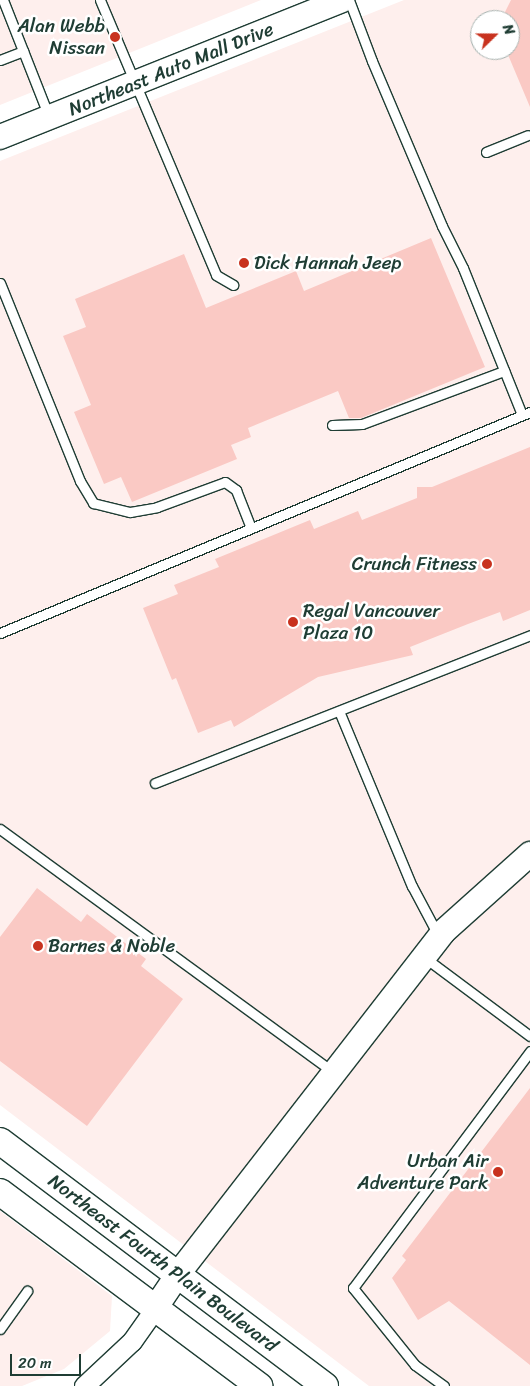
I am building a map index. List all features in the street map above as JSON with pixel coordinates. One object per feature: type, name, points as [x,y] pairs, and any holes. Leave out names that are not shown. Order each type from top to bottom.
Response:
[{"type":"main road","name":"Northeast Fourth Plain Boulevard","points":[[0,1141],[326,1386]]},
{"type":"main road","points":[[0,1192],[259,1386]]},
{"type":"street","name":"Northeast Auto Mall Drive","points":[[0,137],[135,83],[313,5],[342,0]]},
{"type":"street","points":[[84,1386],[132,1341],[178,1274],[439,938],[530,854]]},
{"type":"lane","points":[[3,0],[50,117]]},
{"type":"lane","points":[[100,0],[216,275],[233,286]]},
{"type":"lane","points":[[0,633],[526,413],[504,371],[463,268],[442,226],[372,60],[349,0]]},
{"type":"lane","points":[[0,60],[23,50]]},
{"type":"lane","points":[[486,152],[528,135]]},
{"type":"lane","points":[[0,283],[80,481],[93,503],[130,512],[148,509],[225,482],[236,490],[251,528]]},
{"type":"lane","points":[[332,425],[362,424],[504,371]]},
{"type":"lane","points":[[155,783],[530,635]]},
{"type":"lane","points":[[339,711],[412,886],[439,938]]},
{"type":"lane","points":[[0,829],[334,1073]]},
{"type":"lane","points":[[424,957],[530,1036]]},
{"type":"lane","points":[[444,1386],[415,1364],[353,1288],[530,1051]]},
{"type":"lane","points":[[0,1329],[26,1291]]},
{"type":"shaded area","points":[[0,0],[261,0],[0,105]]},
{"type":"shaded area","points":[[404,0],[530,0],[530,1386],[369,1386],[0,1105],[0,161]]},
{"type":"shaded area","points":[[0,1211],[112,1296],[110,1331],[64,1369],[22,1386],[0,1386]]},
{"type":"building","points":[[511,0],[530,0],[530,107],[510,60],[520,60],[520,10],[506,10]]},
{"type":"building","points":[[431,238],[485,367],[361,418],[349,418],[338,391],[248,428],[251,437],[231,445],[237,459],[132,502],[121,477],[104,484],[74,412],[91,405],[63,336],[86,327],[75,299],[184,254],[206,308],[296,271],[304,291]]},
{"type":"building","name":"Regal Vancouver Plaza 10","points":[[530,447],[530,610],[503,621],[500,612],[468,624],[410,647],[413,655],[318,677],[234,727],[231,720],[198,733],[176,678],[172,680],[143,608],[178,594],[174,585],[219,567],[215,559],[310,520],[314,529],[358,511],[362,520],[417,498],[417,487],[432,487]]},
{"type":"building","name":"Barnes & Noble","points":[[37,888],[81,922],[87,914],[146,959],[141,966],[183,999],[87,1126],[0,1061],[0,937]]},
{"type":"building","name":"Urban Air Adventure Park","points":[[530,1088],[530,1365],[449,1301],[418,1320],[392,1278],[406,1260],[402,1256]]},
{"type":"place","name":"Alan Webb Nissan","points":[[115,37]]},
{"type":"place","name":"Dick Hannah Jeep","points":[[244,263]]},
{"type":"place","name":"Crunch Fitness","points":[[487,564]]},
{"type":"place","name":"Regal Vancouver Plaza 10","points":[[293,622]]},
{"type":"place","name":"Barnes & Noble","points":[[38,946]]},
{"type":"place","name":"Urban Air Adventure Park","points":[[498,1172]]}]
